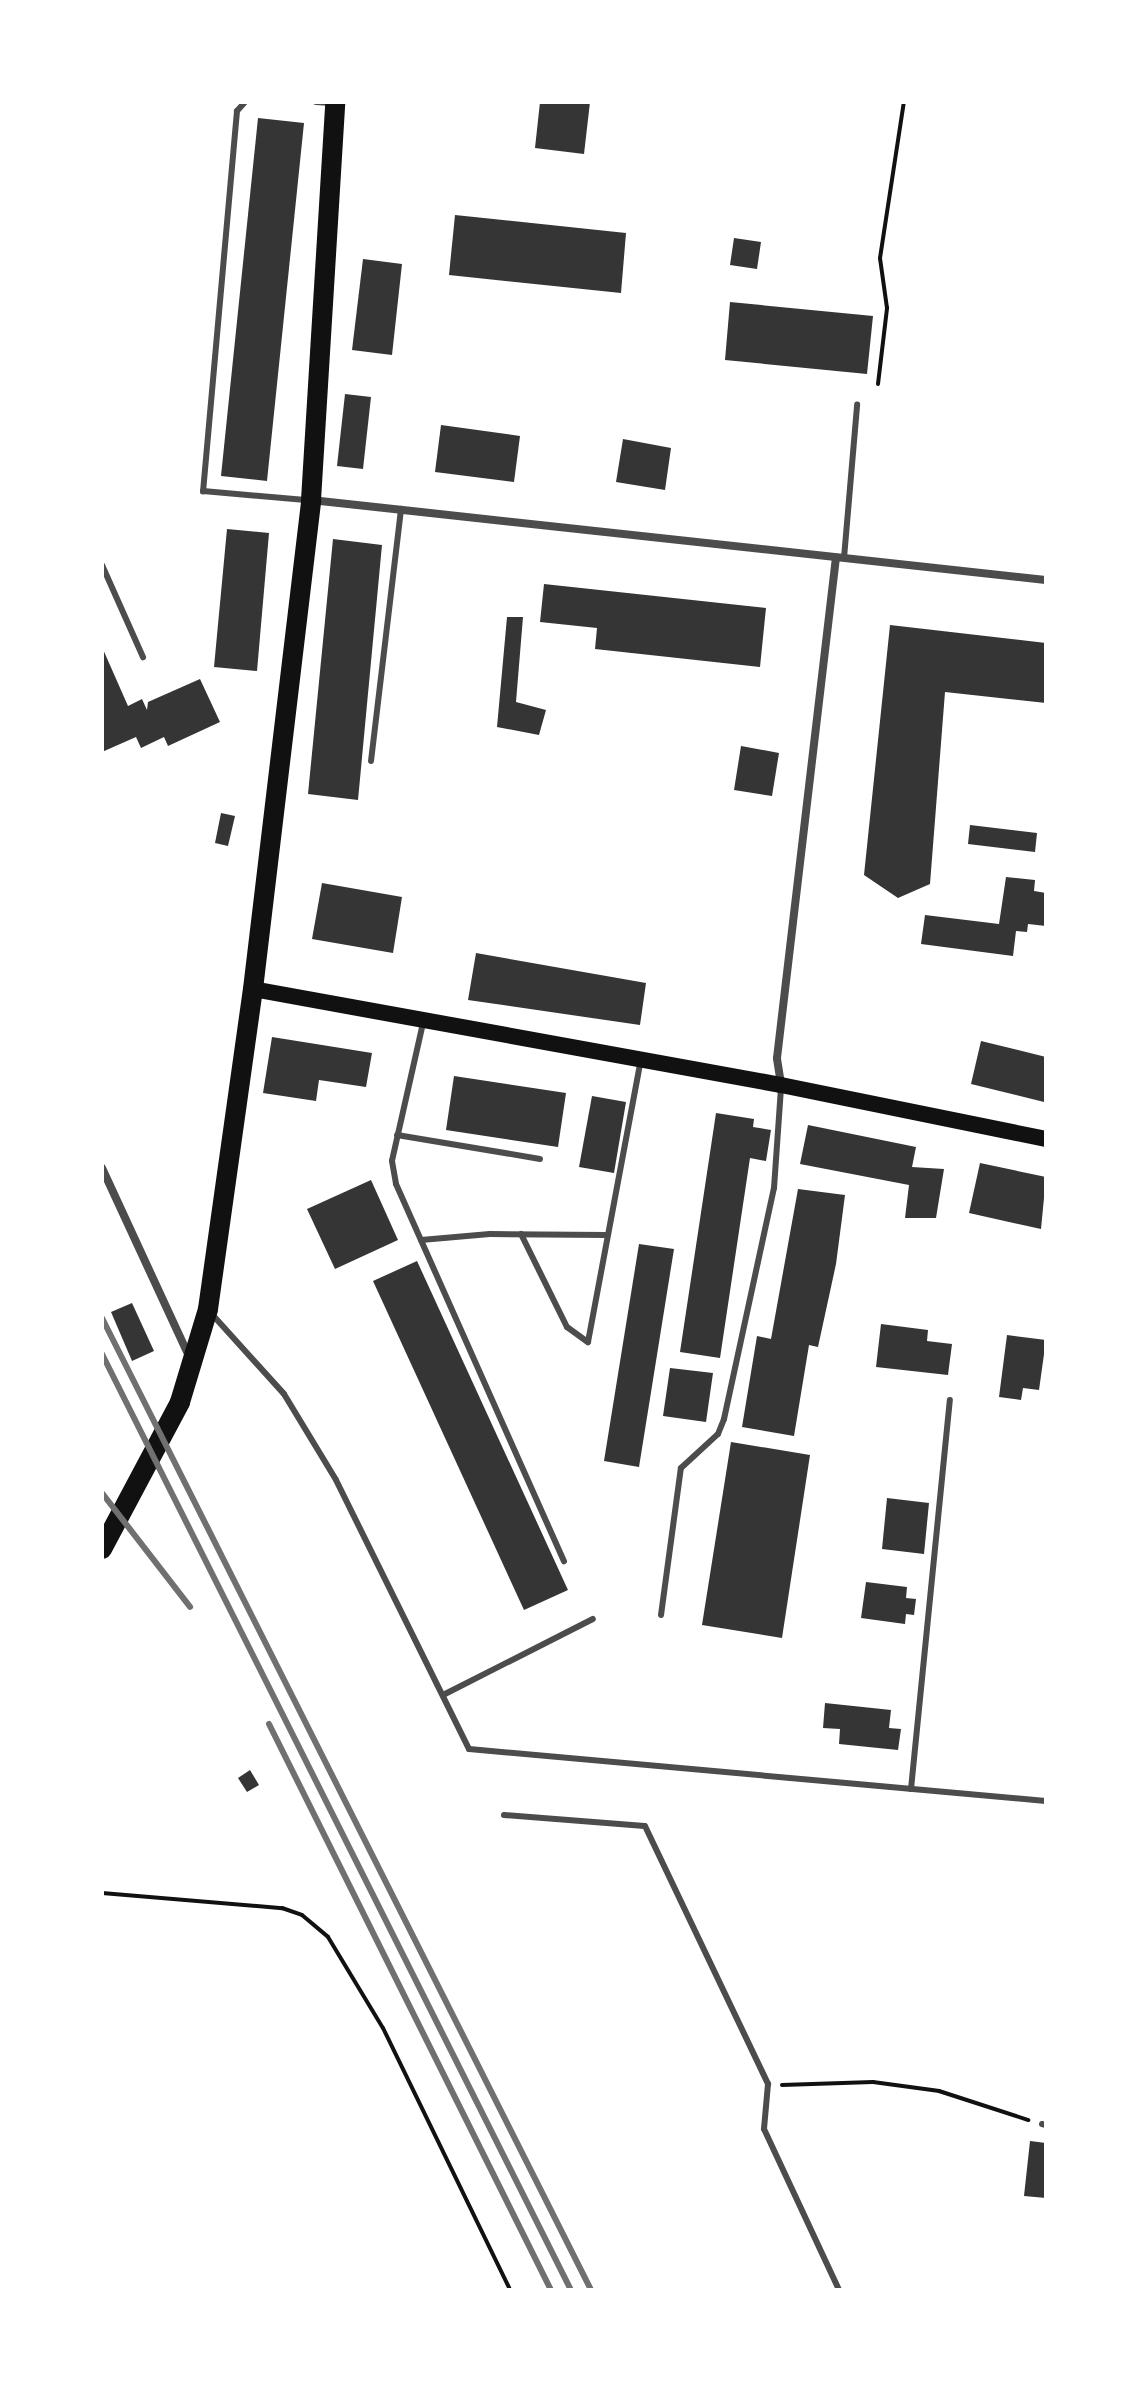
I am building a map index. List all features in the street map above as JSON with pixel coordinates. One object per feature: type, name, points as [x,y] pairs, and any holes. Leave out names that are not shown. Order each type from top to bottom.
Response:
[{"type":"main road","points":[[102,1549],[180,1402],[208,1309],[253,989],[311,500],[328,102]]},
{"type":"main road","points":[[253,989],[781,1085],[1046,1139]]},
{"type":"street","points":[[311,500],[1046,580]]},
{"type":"street","points":[[781,1085],[777,1058],[840,557]]},
{"type":"street","points":[[102,1168],[193,1365]]},
{"type":"lane","points":[[245,102],[237,111],[203,491],[311,500]]},
{"type":"lane","points":[[840,557],[857,405]]},
{"type":"lane","points":[[371,761],[401,509]]},
{"type":"lane","points":[[102,565],[143,657]]},
{"type":"lane","points":[[424,1020],[392,1161],[396,1184],[564,1561]]},
{"type":"lane","points":[[521,1234],[567,1327],[588,1342],[641,1059]]},
{"type":"lane","points":[[661,1615],[681,1468],[718,1434],[724,1419],[774,1188],[781,1085]]},
{"type":"lane","points":[[397,1135],[540,1159]]},
{"type":"lane","points":[[421,1240],[521,1234],[607,1235]]},
{"type":"lane","points":[[208,1309],[284,1394],[336,1480],[469,1749],[1046,1801]]},
{"type":"lane","points":[[911,1789],[950,1400]]},
{"type":"lane","points":[[443,1695],[593,1619]]},
{"type":"lane","points":[[504,1815],[645,1826],[768,2084],[764,2129],[839,2290]]},
{"type":"path","points":[[878,384],[887,308],[880,258],[904,102]]},
{"type":"path","points":[[102,1893],[282,1908],[302,1915],[328,1937],[383,2028],[510,2290]]},
{"type":"path","points":[[768,2084],[887,2083],[939,2091],[1044,2124]]},
{"type":"building","points":[[540,102],[590,102],[584,154],[535,148]]},
{"type":"building","points":[[258,118],[304,123],[267,481],[221,476]]},
{"type":"building","points":[[455,215],[626,233],[621,293],[449,275]]},
{"type":"building","points":[[734,238],[761,242],[757,269],[730,265]]},
{"type":"building","points":[[363,259],[402,264],[392,355],[352,350]]},
{"type":"building","points":[[730,302],[873,316],[867,374],[725,360]]},
{"type":"building","points":[[345,394],[371,397],[363,469],[337,466]]},
{"type":"building","points":[[441,425],[520,436],[514,482],[435,472]]},
{"type":"building","points":[[623,439],[671,448],[665,490],[616,482]]},
{"type":"building","points":[[227,529],[269,533],[257,671],[214,667]]},
{"type":"building","points":[[333,539],[382,545],[358,800],[308,794]]},
{"type":"building","points":[[544,584],[766,608],[760,667],[595,649],[597,628],[540,622]]},
{"type":"building","points":[[507,617],[523,617],[516,702],[546,710],[539,735],[497,727]]},
{"type":"building","points":[[890,625],[1046,643],[1046,703],[945,692],[930,884],[898,898],[864,875]]},
{"type":"building","points":[[102,647],[128,706],[142,699],[147,710],[148,702],[200,679],[220,722],[168,746],[164,737],[141,748],[136,737],[102,752]]},
{"type":"building","points":[[741,746],[779,753],[772,796],[734,790]]},
{"type":"building","points":[[221,813],[235,816],[228,846],[215,843]]},
{"type":"building","points":[[970,825],[1037,833],[1035,852],[968,844]]},
{"type":"building","points":[[1006,877],[1035,880],[1034,891],[1046,893],[1046,926],[1028,924],[1027,932],[1016,931],[1013,956],[921,944],[925,915],[999,924]]},
{"type":"building","points":[[322,883],[402,897],[393,953],[312,939]]},
{"type":"building","points":[[476,953],[646,983],[640,1025],[468,1000]]},
{"type":"building","points":[[272,1037],[372,1053],[366,1087],[319,1080],[316,1101],[263,1093]]},
{"type":"building","points":[[981,1041],[1046,1057],[1044,1102],[971,1084]]},
{"type":"building","points":[[454,1076],[566,1093],[558,1147],[446,1130]]},
{"type":"building","points":[[592,1096],[626,1102],[614,1173],[579,1167]]},
{"type":"building","points":[[716,1113],[754,1119],[753,1127],[771,1130],[766,1161],[750,1158],[720,1358],[680,1352]]},
{"type":"building","points":[[808,1125],[916,1147],[912,1167],[944,1169],[936,1218],[905,1218],[909,1185],[800,1164]]},
{"type":"building","points":[[980,1163],[1046,1177],[1041,1229],[969,1213]]},
{"type":"building","points":[[371,1180],[398,1240],[335,1269],[307,1209]]},
{"type":"building","points":[[798,1189],[845,1195],[836,1264],[818,1347],[809,1345],[794,1436],[742,1427],[757,1336],[771,1339]]},
{"type":"building","points":[[639,1244],[674,1249],[639,1467],[604,1461]]},
{"type":"building","points":[[417,1261],[568,1590],[524,1610],[373,1281]]},
{"type":"building","points":[[132,1303],[154,1351],[132,1361],[111,1312]]},
{"type":"building","points":[[881,1324],[928,1330],[927,1341],[952,1344],[948,1375],[876,1367]]},
{"type":"building","points":[[1007,1335],[1046,1340],[1039,1390],[1023,1388],[1021,1400],[999,1397]]},
{"type":"building","points":[[670,1368],[713,1373],[706,1422],[663,1416]]},
{"type":"building","points":[[731,1442],[810,1455],[782,1638],[702,1625]]},
{"type":"building","points":[[887,1498],[929,1503],[924,1554],[882,1549]]},
{"type":"building","points":[[866,1582],[907,1587],[906,1598],[916,1599],[914,1615],[906,1614],[905,1624],[861,1618]]},
{"type":"building","points":[[825,1703],[891,1710],[889,1728],[901,1729],[898,1750],[839,1744],[840,1729],[823,1728]]},
{"type":"building","points":[[250,1770],[259,1785],[247,1792],[238,1778]]},
{"type":"building","points":[[1030,2141],[1046,2143],[1046,2198],[1024,2196]]},
{"type":"railway","points":[[102,1318],[591,2290]]},
{"type":"railway","points":[[102,1354],[571,2290]]},
{"type":"railway","points":[[102,1493],[190,1607]]},
{"type":"railway","points":[[269,1724],[551,2290]]}]
